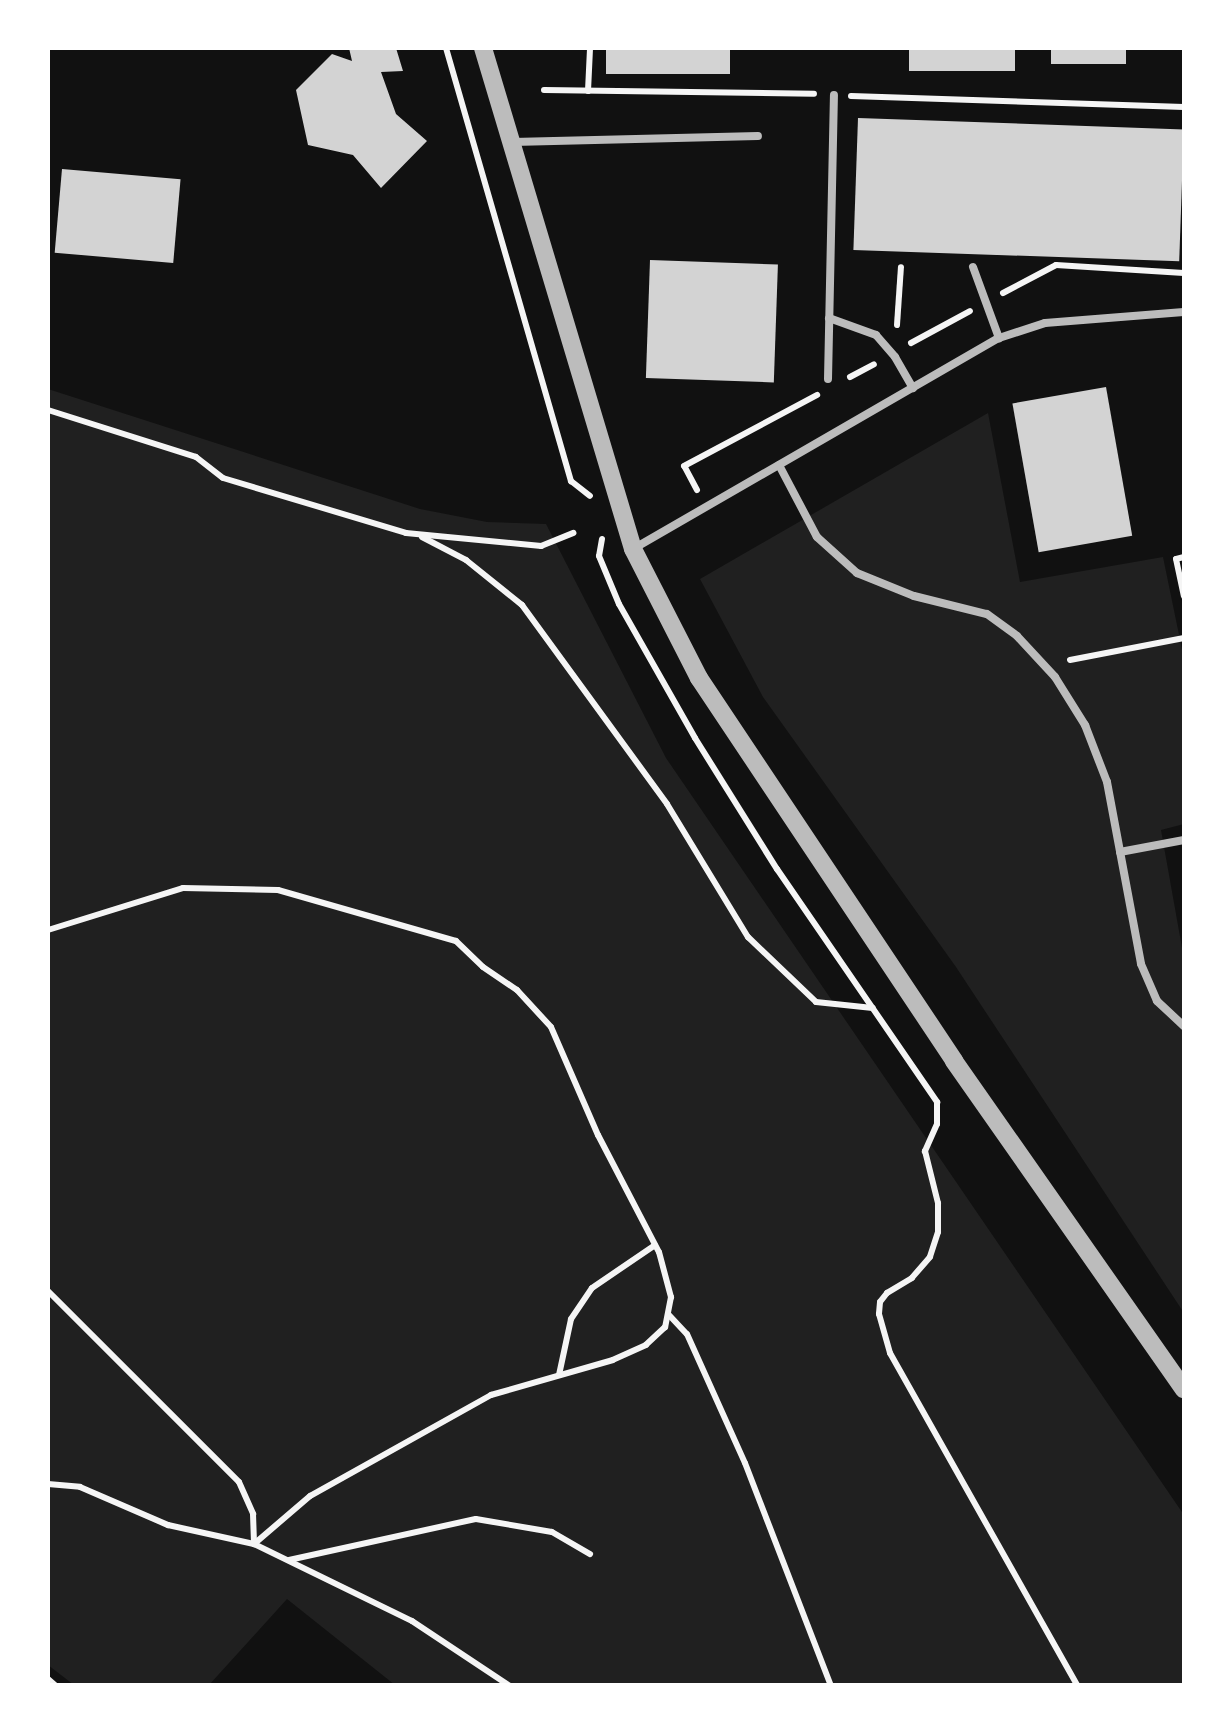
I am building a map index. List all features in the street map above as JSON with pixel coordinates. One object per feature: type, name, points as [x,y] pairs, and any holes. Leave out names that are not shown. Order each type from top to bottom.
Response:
[{"type":"street","points":[[483,48],[634,549],[699,678],[954,1060],[1184,1389]]},
{"type":"lane","points":[[828,379],[834,95]]},
{"type":"lane","points":[[511,142],[758,136]]},
{"type":"lane","points":[[973,267],[998,338]]},
{"type":"lane","points":[[634,549],[998,338],[1046,323],[1184,312]]},
{"type":"lane","points":[[829,318],[876,335],[895,357],[912,388]]},
{"type":"lane","points":[[779,464],[817,537],[858,573],[914,596],[987,614],[1017,636],[1055,677],[1086,725],[1106,782],[1141,964],[1157,1001],[1180,1018],[1184,1026]]},
{"type":"lane","points":[[1120,852],[1184,840]]},
{"type":"path","points":[[588,91],[590,48]]},
{"type":"path","points":[[544,90],[1184,107]]},
{"type":"path","points":[[897,335],[901,267]]},
{"type":"path","points":[[48,410],[196,457],[223,478],[422,536],[541,546],[574,534]]},
{"type":"path","points":[[422,536],[466,560],[522,604],[667,804],[748,938],[816,1002],[873,1008]]},
{"type":"path","points":[[1184,557],[1176,558],[1184,596]]},
{"type":"path","points":[[1084,657],[1184,638]]},
{"type":"path","points":[[48,930],[183,888],[278,890],[456,941],[483,967],[517,990],[551,1027],[598,1135],[655,1245],[670,1297],[666,1327],[646,1345],[491,1395],[385,1450],[310,1496],[254,1544]]},
{"type":"path","points":[[929,1140],[926,1151],[938,1203],[938,1232],[930,1257],[912,1278],[880,1302],[884,1333],[890,1353],[1078,1686]]},
{"type":"path","points":[[559,1375],[571,1319],[592,1288],[655,1245]]},
{"type":"path","points":[[48,1291],[240,1482],[253,1514],[254,1544]]},
{"type":"path","points":[[668,1314],[686,1334],[746,1463],[831,1686]]},
{"type":"path","points":[[48,1484],[80,1488],[168,1525],[254,1544],[412,1621],[510,1686]]},
{"type":"path","points":[[288,1560],[476,1519],[552,1532],[590,1554]]},
{"type":"path","points":[[48,1679],[56,1686]]},
{"type":"shaded area","points":[[48,389],[420,509],[487,522],[546,524],[666,758],[1184,1515],[1184,1685],[395,1685],[287,1599],[209,1685],[74,1685],[48,1665]]},
{"type":"shaded area","points":[[988,413],[1020,582],[1163,557],[1184,659],[1184,824],[1161,830],[1184,959],[1184,1313],[956,967],[763,697],[700,579]]},
{"type":"building","points":[[349,48],[396,48],[403,71],[381,72],[396,114],[427,141],[381,188],[353,155],[308,145],[296,90],[332,54],[352,61]]},
{"type":"building","points":[[606,48],[730,48],[730,74],[606,74]]},
{"type":"building","points":[[909,48],[1015,48],[1015,71],[909,71]]},
{"type":"building","points":[[1051,48],[1126,48],[1126,64],[1051,64]]},
{"type":"building","points":[[858,118],[1184,129],[1179,261],[853,250]]},
{"type":"building","points":[[62,169],[181,179],[173,263],[55,253]]},
{"type":"building","points":[[650,260],[778,264],[774,382],[646,378]]},
{"type":"building","points":[[1106,387],[1132,536],[1039,552],[1012,403]]}]
